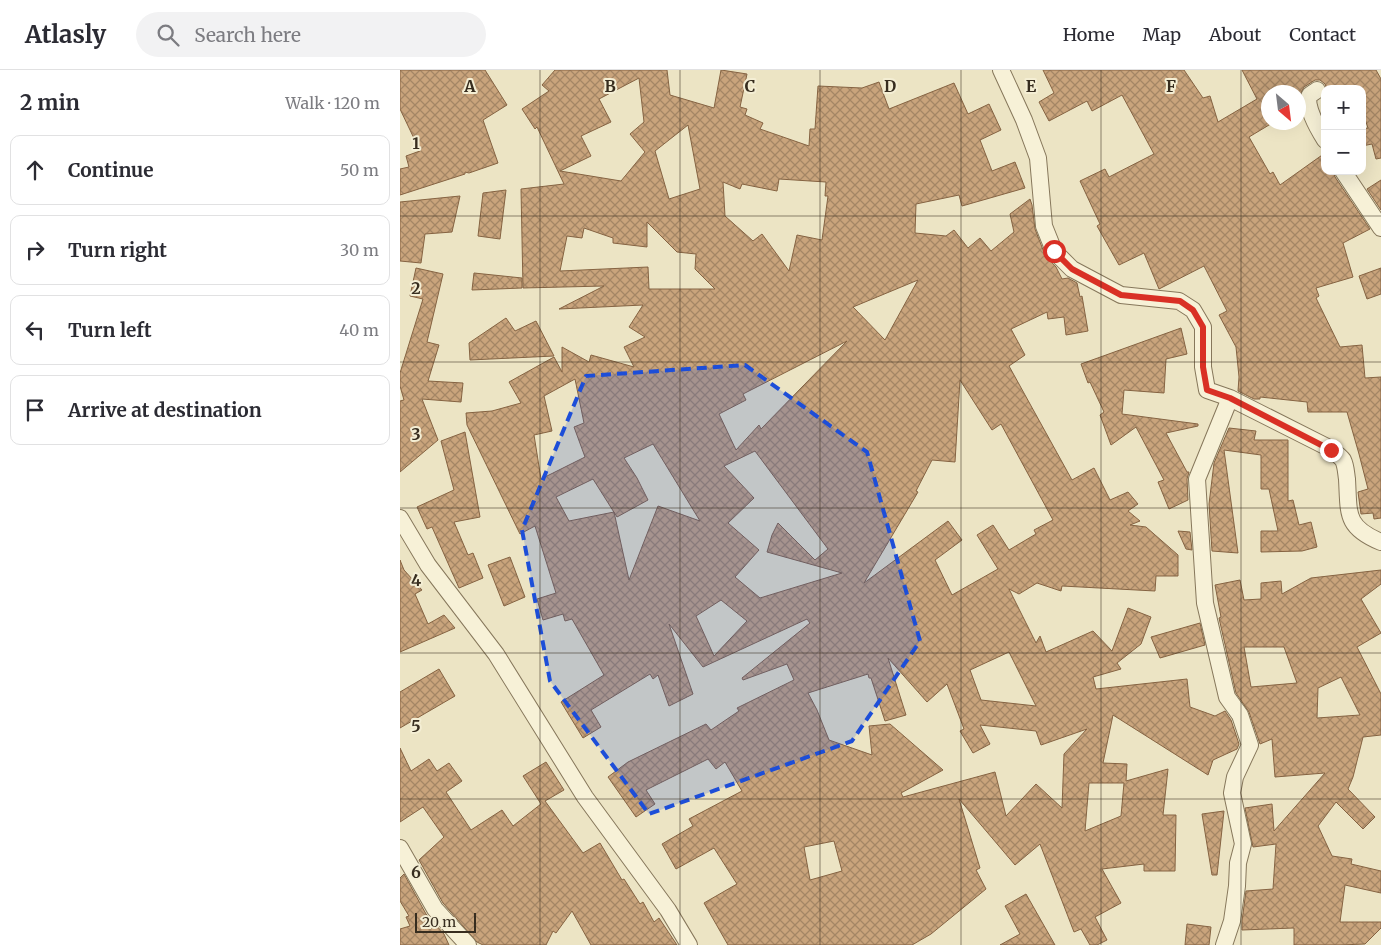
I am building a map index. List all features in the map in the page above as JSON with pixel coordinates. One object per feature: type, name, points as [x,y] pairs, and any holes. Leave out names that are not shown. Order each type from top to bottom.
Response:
[{"type":"street","points":[[1001,70],[1024,120],[1038,158],[1044,226],[1054,251],[1072,269],[1121,295],[1180,301],[1193,310],[1203,327],[1203,367],[1207,390],[1230,398],[1331,450],[1342,460],[1346,470],[1350,516],[1356,527],[1363,534],[1381,542]]},
{"type":"street","points":[[1317,90],[1310,95],[1308,101],[1314,123],[1321,134]]},
{"type":"street","points":[[1346,175],[1381,228]]},
{"type":"street","points":[[1224,945],[1232,921],[1238,863],[1243,844],[1232,793],[1235,777],[1250,745],[1240,715],[1227,697],[1205,604],[1197,478],[1230,398]]},
{"type":"street","points":[[400,518],[428,564],[496,654],[584,797],[668,910],[690,945]]},
{"type":"street","points":[[400,848],[435,909],[468,945]]},
{"type":"highlighted area","points":[[745,365],[867,452],[920,641],[852,741],[649,814],[550,681],[522,530],[586,376]]},
{"type":"building","points":[[400,70],[485,70],[507,105],[483,120],[498,163],[469,173],[465,172],[465,174],[400,195],[400,169],[409,167],[406,156],[420,151],[400,109]]},
{"type":"building","points":[[555,70],[667,70],[670,95],[714,108],[721,70],[747,74],[740,107],[747,109],[745,115],[763,123],[760,129],[809,146],[810,129],[815,129],[818,86],[862,88],[879,82],[889,109],[954,83],[968,114],[989,104],[1001,130],[980,140],[992,171],[1015,162],[1025,188],[962,206],[959,195],[916,204],[915,233],[946,236],[954,230],[968,248],[980,238],[991,251],[1014,232],[1010,214],[1030,199],[1035,229],[1045,255],[1056,267],[1062,279],[1068,278],[1077,283],[1080,297],[1082,296],[1088,331],[1066,335],[1064,317],[1048,319],[1047,312],[1011,329],[1025,355],[1009,366],[1072,480],[1094,468],[1110,500],[1128,492],[1138,504],[1128,511],[1140,521],[1130,525],[1146,527],[1178,555],[1178,576],[1156,576],[1155,591],[1062,586],[1061,591],[1037,583],[1019,594],[1009,589],[1036,643],[1040,636],[1046,652],[1093,631],[1112,651],[1128,608],[1151,617],[1141,644],[1117,663],[1121,669],[1093,677],[1096,689],[1187,679],[1190,707],[1215,716],[1225,711],[1231,720],[1239,744],[1237,749],[1213,760],[1208,775],[1113,715],[1103,763],[1127,764],[1126,781],[1168,769],[1163,815],[1176,815],[1175,871],[1144,871],[1144,864],[1102,869],[1121,903],[1095,917],[1107,940],[1097,945],[1090,945],[1081,929],[1074,932],[1040,844],[1015,865],[959,799],[980,868],[976,870],[986,889],[931,934],[912,945],[728,945],[704,903],[737,884],[714,848],[676,869],[662,844],[693,826],[689,819],[742,791],[725,762],[716,769],[708,759],[646,790],[655,804],[636,817],[608,777],[628,762],[706,724],[711,730],[739,711],[737,708],[794,680],[787,664],[743,680],[742,678],[810,623],[807,619],[703,667],[669,624],[693,694],[669,706],[658,675],[653,679],[650,674],[591,710],[601,727],[583,738],[561,702],[604,675],[572,619],[565,621],[563,614],[543,620],[537,599],[556,593],[535,526],[520,534],[467,425],[466,413],[492,411],[521,403],[509,382],[554,357],[562,372],[562,347],[589,362],[591,355],[634,367],[624,347],[645,337],[629,327],[643,305],[559,309],[604,286],[523,288],[521,189],[564,184],[537,127],[535,129],[522,109],[549,91],[542,85]],"holes":[[[639,78],[644,122],[630,134],[645,152],[621,181],[560,171],[591,156],[581,136],[611,122],[599,99]],[[688,125],[700,189],[669,199],[655,151]],[[779,179],[826,182],[825,196],[828,196],[822,240],[797,235],[789,271],[762,234],[753,241],[725,216],[723,182],[740,189],[742,184],[777,191]],[[647,222],[677,252],[696,254],[695,269],[715,289],[649,289],[648,267],[560,271],[567,236],[582,238],[584,228],[613,238],[613,243],[647,247]],[[918,280],[885,340],[853,307]],[[847,341],[761,429],[759,425],[736,450],[719,414],[746,400],[743,394]],[[575,379],[584,423],[574,427],[585,457],[541,479],[534,435],[552,431],[544,396]],[[960,380],[992,430],[1001,424],[1053,520],[1034,530],[1036,534],[1009,550],[993,525],[977,535],[998,569],[952,595],[935,560],[962,540],[948,521],[864,583],[918,492],[916,491],[932,460],[955,462]],[[653,444],[700,521],[658,506],[629,580],[614,512],[617,517],[648,500],[624,458]],[[755,451],[828,549],[815,560],[778,523],[767,552],[842,573],[760,598],[735,577],[759,550],[728,523],[754,498],[724,466]],[[593,479],[614,512],[569,521],[556,497]],[[721,600],[747,621],[714,656],[696,616]],[[1009,652],[1036,706],[981,700],[970,670]],[[888,658],[927,702],[947,684],[964,729],[960,731],[973,753],[990,744],[980,725],[1036,731],[1041,745],[1087,729],[1064,754],[1062,808],[1036,784],[1006,816],[995,772],[903,797],[901,793],[943,770],[890,724],[869,726],[872,755],[829,740],[808,693],[868,674],[869,678],[871,678],[885,721],[906,715]],[[1089,783],[1124,783],[1121,816],[1085,831]],[[834,841],[842,871],[810,880],[804,847]]]},
{"type":"building","points":[[1043,70],[1184,70],[1203,98],[1210,96],[1218,122],[1257,99],[1242,70],[1376,70],[1381,79],[1381,158],[1376,159],[1372,144],[1366,145],[1366,128],[1368,128],[1366,122],[1366,85],[1325,85],[1320,80],[1315,80],[1306,86],[1261,85],[1261,130],[1249,137],[1270,174],[1273,172],[1280,185],[1321,156],[1321,175],[1334,175],[1370,229],[1343,243],[1353,277],[1316,288],[1319,296],[1316,298],[1340,347],[1362,345],[1365,378],[1381,377],[1381,518],[1374,519],[1373,513],[1361,514],[1358,492],[1368,489],[1347,412],[1308,412],[1307,402],[1260,397],[1260,399],[1254,399],[1238,391],[1239,377],[1236,347],[1219,315],[1227,311],[1204,266],[1159,289],[1144,253],[1119,265],[1097,226],[1100,224],[1080,181],[1105,169],[1109,177],[1154,154],[1122,95],[1092,111],[1087,101],[1049,121],[1039,102],[1054,93]]},
{"type":"building","points":[[1381,180],[1381,210],[1367,189]]},
{"type":"building","points":[[506,190],[500,239],[478,236],[483,193]]},
{"type":"building","points":[[460,196],[452,232],[425,234],[421,263],[400,261],[400,202]]},
{"type":"building","points":[[416,268],[443,274],[427,342],[439,345],[428,381],[463,383],[461,402],[422,399],[438,440],[400,472],[400,401],[404,400],[400,386],[400,373],[423,299],[410,296]]},
{"type":"building","points":[[1381,268],[1381,294],[1367,299],[1359,276]]},
{"type":"building","points":[[474,273],[522,278],[522,288],[472,290]]},
{"type":"building","points":[[506,318],[515,331],[536,321],[554,356],[470,360],[469,343]]},
{"type":"building","points":[[1181,328],[1187,354],[1166,359],[1164,393],[1124,390],[1122,414],[1198,424],[1198,426],[1166,433],[1187,472],[1189,472],[1187,479],[1188,500],[1169,509],[1158,482],[1164,480],[1136,427],[1111,445],[1100,415],[1104,412],[1090,382],[1088,383],[1081,364]]},
{"type":"building","points":[[1229,428],[1256,431],[1254,440],[1288,440],[1288,501],[1293,500],[1299,525],[1311,522],[1317,547],[1302,551],[1261,552],[1261,531],[1278,531],[1269,489],[1261,489],[1261,455],[1224,450],[1238,553],[1212,551],[1209,504],[1214,463]]},
{"type":"building","points":[[465,432],[480,517],[454,522],[468,555],[473,553],[483,578],[459,588],[432,527],[427,529],[417,507],[454,490],[441,441]]},
{"type":"building","points":[[1178,531],[1190,532],[1192,550],[1186,549]]},
{"type":"building","points":[[510,557],[525,597],[504,606],[488,565]]},
{"type":"building","points":[[400,560],[404,570],[422,590],[415,594],[428,624],[444,615],[455,628],[400,652]]},
{"type":"building","points":[[1381,570],[1381,584],[1361,599],[1381,633],[1357,647],[1381,694],[1381,735],[1363,737],[1348,789],[1375,817],[1363,829],[1336,802],[1318,826],[1332,856],[1352,859],[1351,864],[1381,871],[1381,893],[1345,885],[1340,922],[1381,922],[1381,928],[1365,944],[1294,945],[1294,928],[1242,930],[1246,891],[1273,889],[1276,844],[1253,847],[1245,808],[1272,804],[1274,831],[1325,773],[1275,777],[1272,739],[1260,744],[1249,712],[1236,693],[1219,618],[1221,617],[1215,585],[1240,580],[1244,600],[1261,599],[1261,583],[1281,581],[1282,594],[1311,578]],"holes":[[[1244,647],[1284,647],[1297,683],[1251,687]],[[1341,677],[1360,715],[1317,718],[1318,688]]]},
{"type":"building","points":[[1200,623],[1205,645],[1160,658],[1151,637]]},
{"type":"building","points":[[439,669],[455,696],[400,728],[400,692]]},
{"type":"building","points":[[400,748],[411,771],[429,759],[437,771],[449,763],[462,781],[446,792],[471,830],[502,810],[513,826],[541,804],[523,776],[546,762],[564,790],[545,801],[583,853],[600,843],[622,880],[624,879],[640,904],[643,902],[654,922],[659,918],[677,945],[591,945],[572,911],[556,933],[553,931],[546,945],[483,945],[477,942],[443,903],[419,860],[444,837],[423,807],[400,822]]},
{"type":"building","points":[[1224,811],[1217,875],[1212,875],[1202,814]]},
{"type":"building","points":[[404,874],[426,914],[444,934],[449,945],[400,945],[400,929],[410,926],[406,917],[409,916],[400,901],[400,878]]},
{"type":"building","points":[[1026,894],[1055,945],[1000,945],[1020,934],[1005,906]]},
{"type":"building","points":[[1187,924],[1211,927],[1209,945],[1185,945]]},
{"type":"route","points":[[1054,251],[1072,269],[1121,295],[1180,301],[1193,310],[1203,327],[1203,367],[1207,390],[1230,398],[1331,450]]}]
